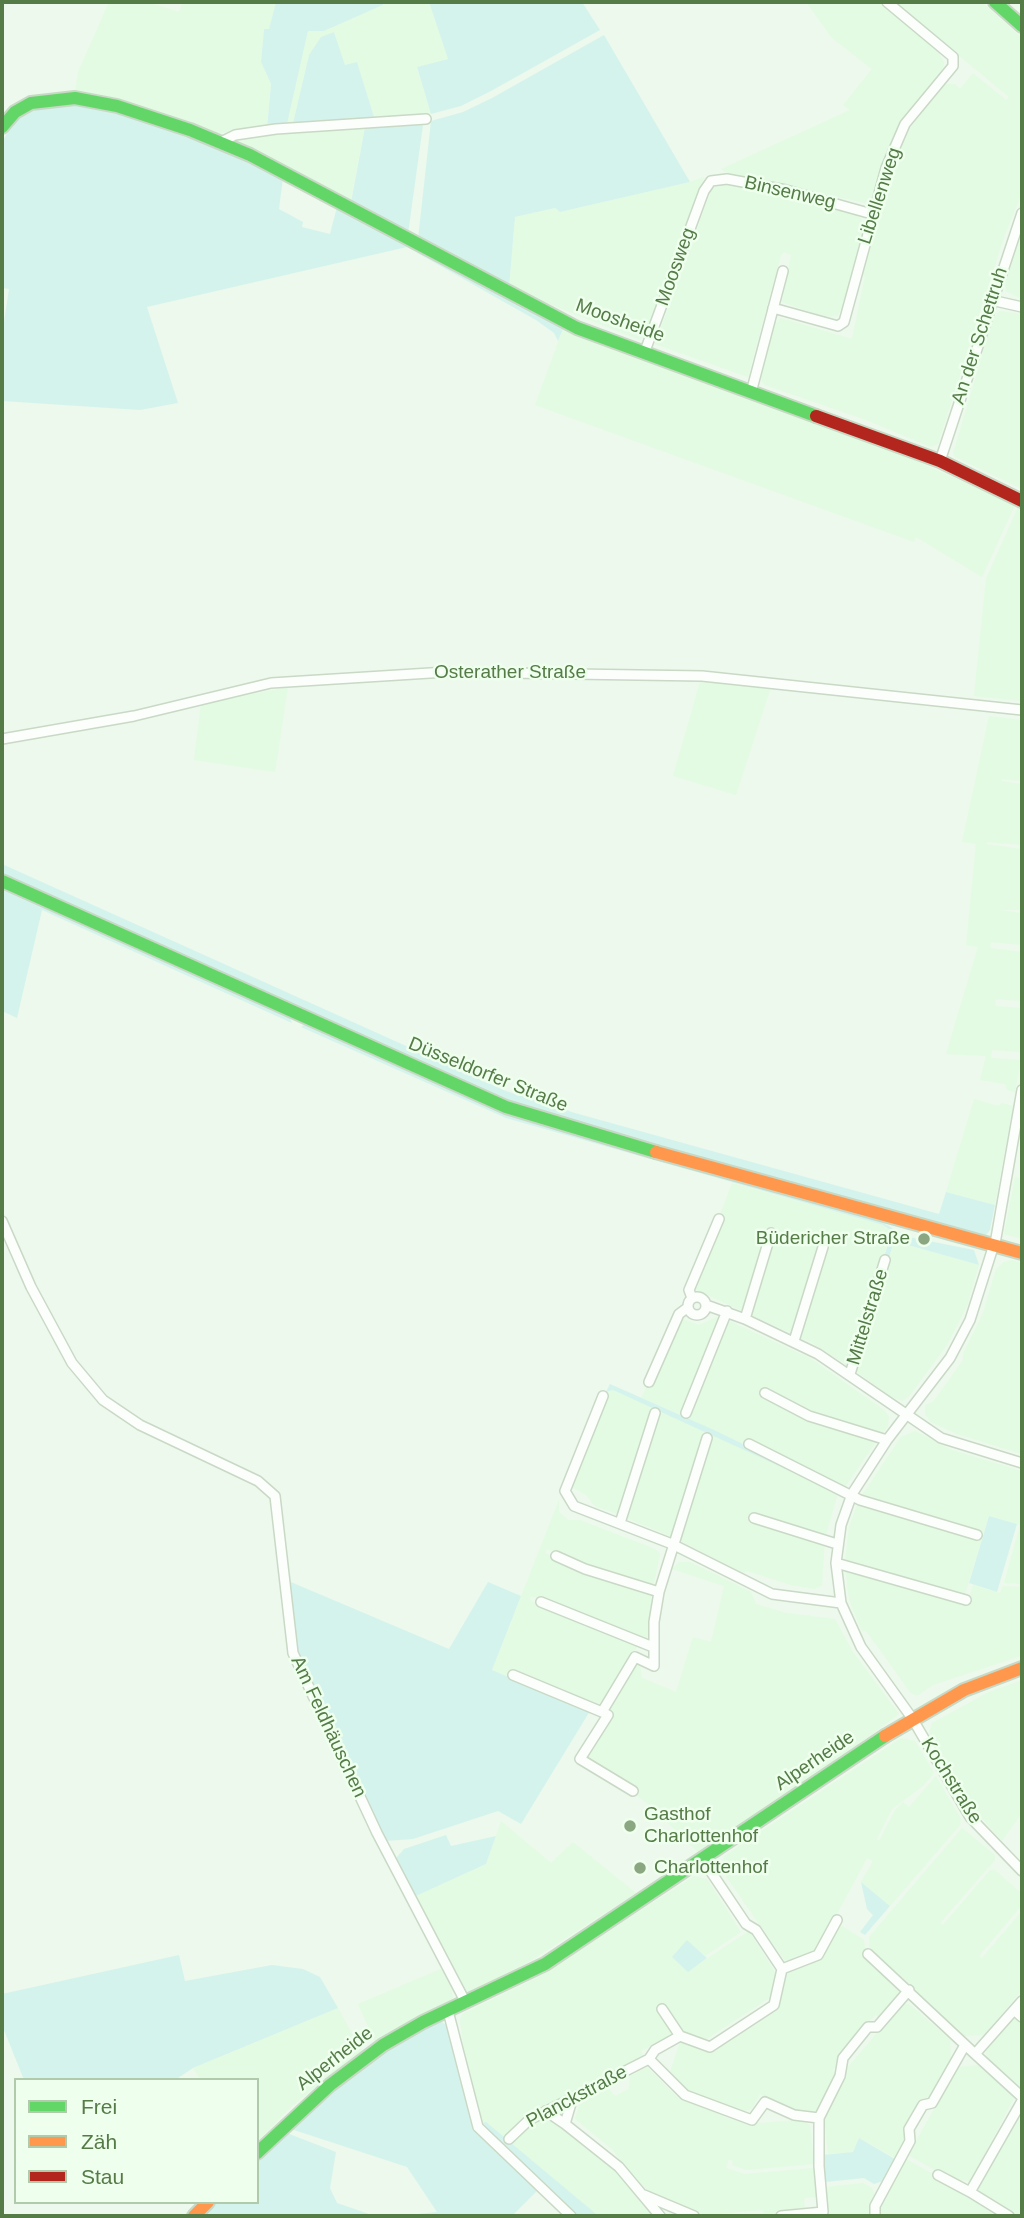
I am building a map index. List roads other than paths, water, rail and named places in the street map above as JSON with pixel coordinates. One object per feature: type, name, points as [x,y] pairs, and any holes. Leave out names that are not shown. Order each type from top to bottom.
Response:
[{"type":"street","name":"Libellenweg","points":[[773,308],[838,326],[844,322],[886,168],[905,124],[953,66],[953,57],[887,2]]},
{"type":"street","points":[[995,2],[1022,26]]},
{"type":"street","name":"Moosheide","points":[[2,127],[15,112],[31,103],[75,98],[117,106],[221,142],[578,328],[752,389],[940,461],[1022,501]]},
{"type":"street","points":[[221,142],[235,135],[290,127],[426,120]]},
{"type":"street","name":"Binsenweg","points":[[708,184],[716,179],[735,180],[804,194],[872,214]]},
{"type":"street","name":"Moosweg","points":[[645,351],[708,184]]},
{"type":"street","name":"An der Schettruh","points":[[940,461],[1022,213]]},
{"type":"street","points":[[752,389],[783,271]]},
{"type":"street","points":[[992,300],[1022,307]]},
{"type":"street","name":"Osterather Straße","points":[[2,740],[134,716],[271,683],[456,672],[724,678],[1022,710]]},
{"type":"street","name":"Düsseldorfer Straße","points":[[2,881],[506,1107],[579,1131],[1022,1253]]},
{"type":"street","points":[[912,1718],[861,1647],[841,1603],[836,1544],[852,1494],[887,1440],[950,1358],[971,1320],[994,1245],[1022,1090]]},
{"type":"street","points":[[649,1382],[679,1314],[687,1308],[692,1298],[689,1290],[719,1219]]},
{"type":"street","name":"Am Feldhäuschen","points":[[2,1221],[31,1287],[72,1363],[103,1400],[140,1425],[257,1481],[275,1496],[293,1653],[377,1833],[466,2003]]},
{"type":"street","points":[[745,1319],[771,1233]]},
{"type":"street","points":[[793,1341],[823,1247]]},
{"type":"street","name":"Mittelstraße","points":[[850,1374],[885,1260]]},
{"type":"street","name":"Mittelstraße","points":[[692,1298],[700,1297],[706,1305],[727,1311],[793,1341],[850,1374],[906,1415],[942,1437],[1022,1463]]},
{"type":"street","name":"Mittelstraße","points":[[687,1308],[691,1313],[699,1315],[706,1305]]},
{"type":"street","points":[[686,1413],[727,1311]]},
{"type":"street","points":[[765,1393],[809,1416],[887,1440]]},
{"type":"street","points":[[603,1395],[565,1491],[574,1506],[672,1545],[772,1594],[841,1603]]},
{"type":"street","points":[[620,1523],[655,1413]]},
{"type":"street","points":[[602,1712],[635,1657],[654,1666],[653,1647],[659,1592],[706,1438]]},
{"type":"street","points":[[749,1444],[860,1500],[977,1535]]},
{"type":"street","points":[[754,1518],[836,1544]]},
{"type":"street","points":[[556,1556],[585,1569],[659,1592]]},
{"type":"street","points":[[836,1563],[966,1600]]},
{"type":"street","points":[[541,1602],[653,1647]]},
{"type":"street","name":"Alperheide","points":[[259,2151],[357,2063],[414,2027],[545,1964],[912,1718],[991,1679],[1022,1668]]},
{"type":"street","points":[[513,1675],[608,1715],[580,1759],[633,1791]]},
{"type":"street","name":"Kochstraße","points":[[912,1718],[970,1817],[1022,1871]]},
{"type":"street","points":[[662,2009],[680,2036],[710,2047],[775,2005],[782,1969],[755,1930],[746,1924],[703,1860]]},
{"type":"street","points":[[782,1969],[818,1955],[837,1920]]},
{"type":"street","points":[[868,1954],[1022,2099],[970,2192]]},
{"type":"street","points":[[781,2216],[823,2212],[819,2166],[820,2118],[840,2076],[843,2058],[868,2027],[877,2027],[909,1990]]},
{"type":"street","points":[[975,2054],[1018,2013],[1022,2001]]},
{"type":"street","points":[[448,2011],[478,2127],[570,2216]]},
{"type":"street","name":"Planckstraße","points":[[509,2139],[528,2120],[649,2059],[655,2050],[680,2036]]},
{"type":"street","points":[[875,2216],[875,2206],[910,2141],[909,2129],[923,2105],[932,2103],[965,2045]]},
{"type":"street","name":"Planckstraße","points":[[649,2059],[685,2095],[752,2120],[765,2102],[794,2115],[820,2118]]},
{"type":"street","points":[[565,2124],[572,2100]]},
{"type":"street","points":[[546,2110],[619,2167],[660,2216]]},
{"type":"street","points":[[938,2175],[1009,2216]]},
{"type":"street","points":[[641,2194],[694,2216]]},
{"type":"place","name":"Büdericher Straße","points":[[924,1239]]},
{"type":"place","name":"Gasthof Charlottenhof","points":[[630,1826]]},
{"type":"place","name":"Charlottenhof","points":[[640,1868]]}]
